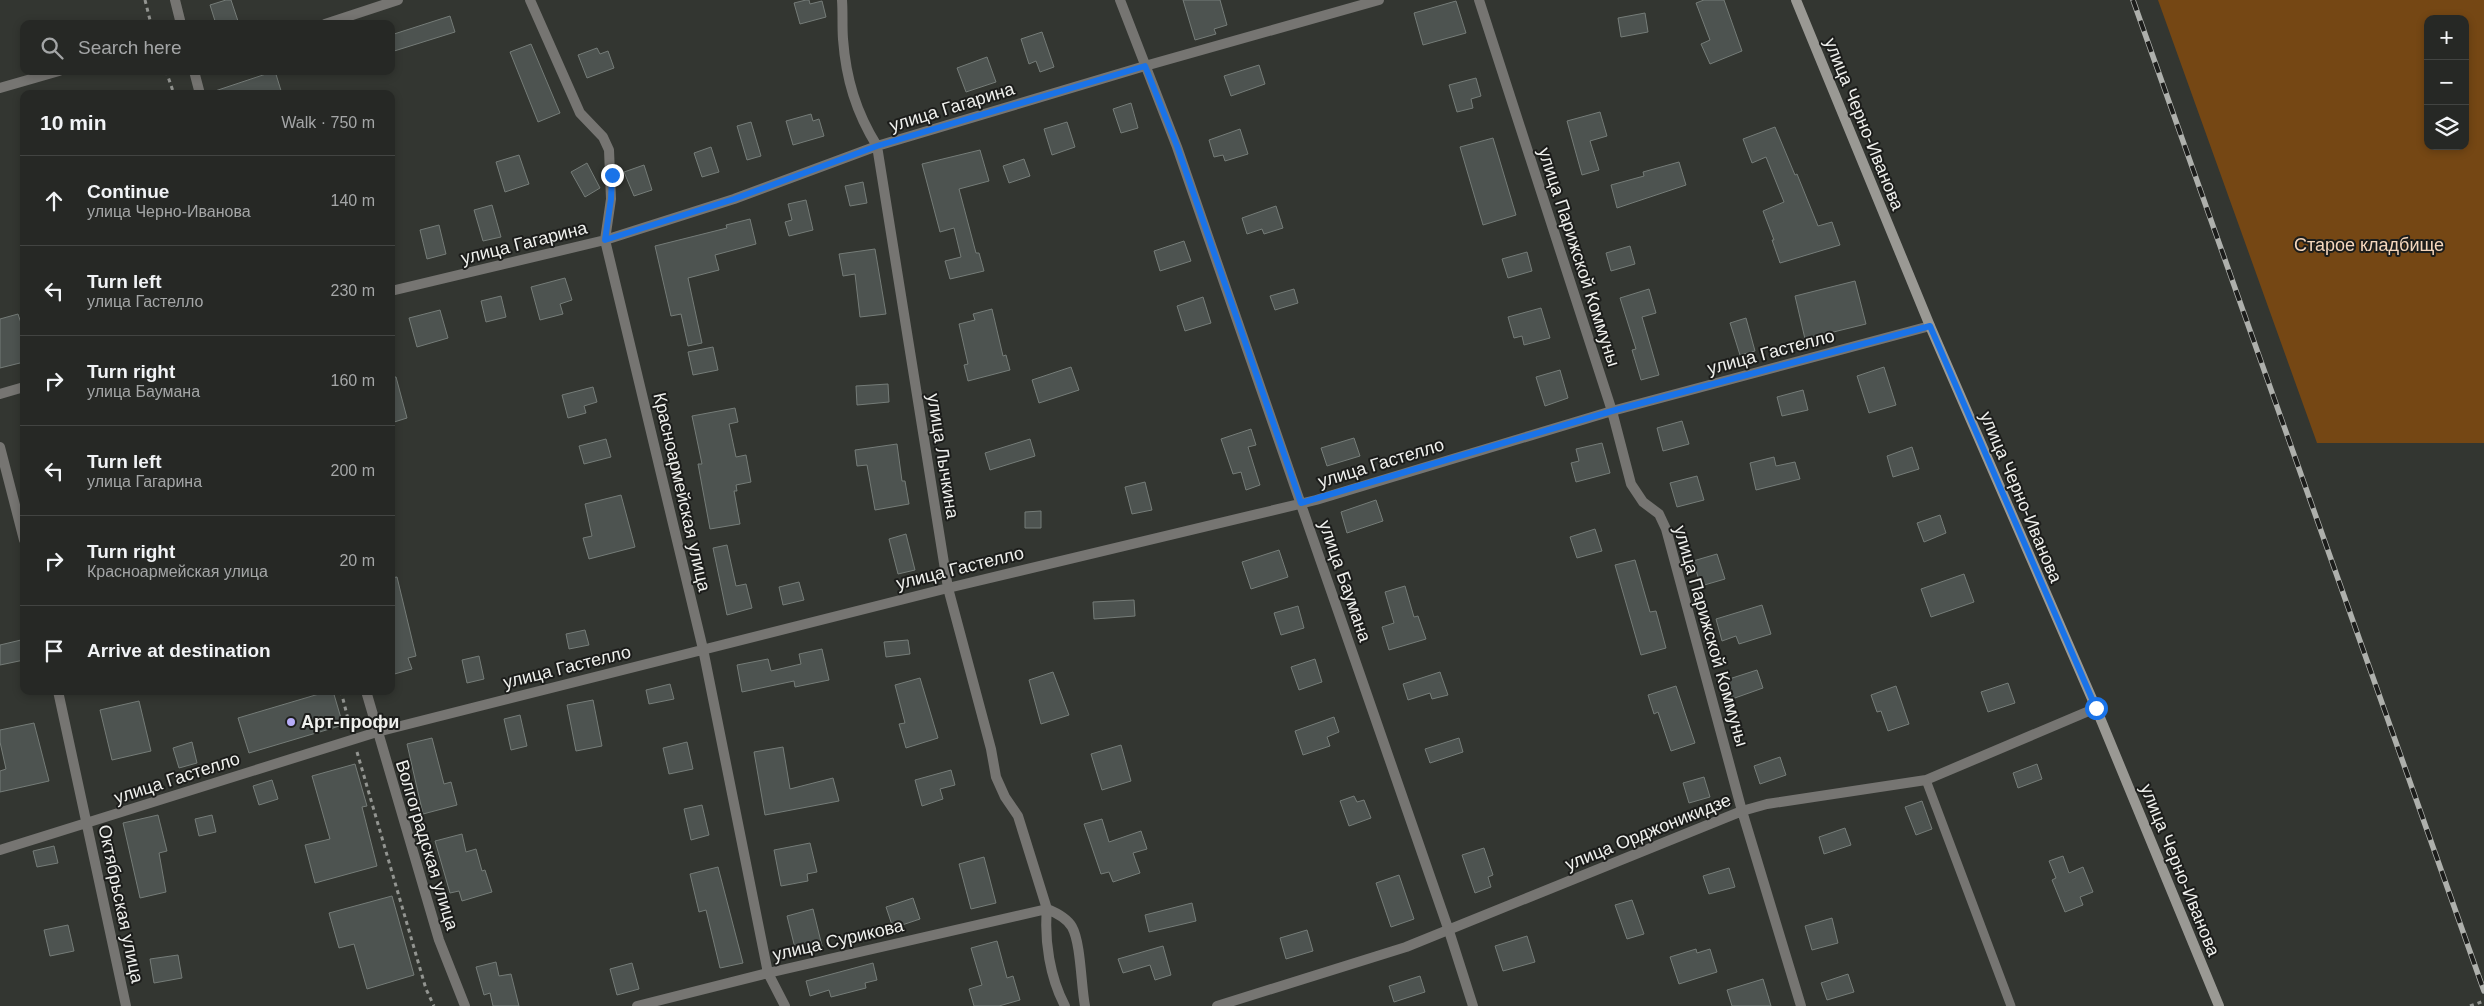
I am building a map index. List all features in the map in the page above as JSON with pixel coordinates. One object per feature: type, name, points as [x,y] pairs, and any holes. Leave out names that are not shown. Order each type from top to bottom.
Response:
[{"type":"main road","name":"улица Черно-Иванова","points":[[1796,0],[1930,326],[2096,708],[2219,1006]]},
{"type":"street","points":[[175,0],[180,20]]},
{"type":"street","points":[[336,20],[398,0]]},
{"type":"street","name":"Красноармейская улица","points":[[530,0],[580,113],[603,137],[610,150],[611,199],[605,240],[703,649],[768,972],[784,1006]]},
{"type":"street","name":"улица Лычкина","points":[[842,0],[843,39],[853,100],[862,121],[877,146],[948,588],[991,749],[996,777],[1005,797],[1018,816],[1047,908],[1045,925],[1047,945],[1056,985],[1065,1006]]},
{"type":"street","name":"улица Баумана","points":[[1120,0],[1177,146],[1449,931],[1473,1006]]},
{"type":"street","name":"улица Гагарина","points":[[395,290],[605,240],[734,199],[877,146],[1145,66],[1379,0]]},
{"type":"street","name":"улица Парижской Коммуны","points":[[1479,0],[1612,411],[1632,484],[1643,502],[1659,514],[1666,529],[1742,811],[1801,1006]]},
{"type":"street","points":[[0,88],[46,75]]},
{"type":"street","points":[[195,75],[199,90]]},
{"type":"street","name":"улица Гастелло","points":[[0,850],[377,732],[948,588],[1301,503],[1612,411],[1930,326]]},
{"type":"street","points":[[0,394],[20,389]]},
{"type":"street","points":[[0,447],[20,524]]},
{"type":"street","name":"Октябрьская улица","points":[[59,695],[126,1006]]},
{"type":"street","name":"Волгоградская улица","points":[[367,695],[438,940],[466,1006]]},
{"type":"street","name":"улица Орджоникидзе","points":[[1217,1006],[1406,947],[1742,811],[1767,804],[1926,780],[2096,708]]},
{"type":"street","points":[[1047,908],[1061,915],[1073,928],[1085,1006]]},
{"type":"street","name":"улица Сурикова","points":[[637,1006],[768,972],[1047,908]]},
{"type":"lane","points":[[1926,780],[2011,1006]]},
{"type":"path","points":[[145,0],[150,20]]},
{"type":"path","points":[[167,75],[173,90]]},
{"type":"path","points":[[342,695],[353,739],[426,989],[434,1006]]},
{"type":"path","points":[[2470,1006],[2484,1001]]},
{"type":"green space","name":"Старое кладбище","points":[[2158,0],[2484,0],[2484,443],[2317,443]]},
{"type":"building","points":[[231,0],[238,20],[215,20],[210,5]]},
{"type":"building","points":[[809,0],[810,4],[822,1],[826,17],[800,24],[794,3]]},
{"type":"building","points":[[1183,0],[1220,0],[1227,25],[1214,29],[1216,34],[1195,40]]},
{"type":"building","points":[[1704,0],[1724,0],[1742,51],[1710,64],[1701,44],[1710,40],[1696,3]]},
{"type":"building","points":[[1456,1],[1466,33],[1423,45],[1414,13]]},
{"type":"building","points":[[1645,13],[1648,32],[1621,37],[1618,18]]},
{"type":"building","points":[[450,16],[455,32],[395,51],[395,34]]},
{"type":"building","points":[[1042,32],[1054,67],[1040,72],[1036,61],[1029,64],[1021,39]]},
{"type":"building","points":[[531,44],[560,113],[538,122],[510,52]]},
{"type":"building","points":[[597,48],[600,54],[608,51],[614,68],[587,78],[578,55]]},
{"type":"building","points":[[987,57],[996,82],[966,92],[957,68]]},
{"type":"building","points":[[1259,65],[1265,84],[1231,96],[1224,76]]},
{"type":"building","points":[[263,75],[276,75],[281,90],[218,90]]},
{"type":"building","points":[[1476,78],[1481,96],[1471,99],[1473,108],[1457,112],[1449,85]]},
{"type":"building","points":[[1131,103],[1138,128],[1121,133],[1113,109]]},
{"type":"building","points":[[1600,112],[1607,136],[1590,141],[1599,170],[1582,175],[1567,121]]},
{"type":"building","points":[[811,114],[813,121],[819,119],[824,136],[793,145],[786,121]]},
{"type":"building","points":[[751,122],[761,156],[747,160],[737,126]]},
{"type":"building","points":[[1067,122],[1075,147],[1052,155],[1044,129]]},
{"type":"building","points":[[1775,127],[1818,226],[1832,222],[1840,245],[1780,263],[1763,211],[1784,202],[1766,157],[1752,163],[1743,139]]},
{"type":"building","points":[[1240,129],[1248,154],[1225,161],[1223,155],[1214,157],[1209,140]]},
{"type":"building","points":[[1493,138],[1516,215],[1483,225],[1460,147]]},
{"type":"building","points":[[711,147],[719,172],[702,177],[694,153]]},
{"type":"building","points":[[980,150],[989,181],[959,189],[976,253],[979,253],[984,271],[950,279],[945,261],[961,257],[954,228],[940,232],[922,164]]},
{"type":"building","points":[[519,155],[529,184],[505,192],[496,162]]},
{"type":"building","points":[[1024,159],[1030,176],[1009,183],[1003,166]]},
{"type":"building","points":[[1679,162],[1686,185],[1617,208],[1611,185],[1644,176],[1643,172]]},
{"type":"building","points":[[587,163],[600,188],[585,197],[571,172]]},
{"type":"building","points":[[644,165],[652,190],[634,196],[624,172]]},
{"type":"building","points":[[863,182],[867,203],[850,206],[845,186]]},
{"type":"building","points":[[806,200],[813,230],[789,236],[785,222],[792,220],[788,204]]},
{"type":"building","points":[[492,205],[501,237],[483,241],[474,210]]},
{"type":"building","points":[[1276,206],[1283,228],[1264,234],[1262,229],[1247,234],[1242,218]]},
{"type":"building","points":[[750,219],[756,244],[715,255],[719,270],[688,278],[702,343],[688,346],[681,314],[671,316],[655,246],[727,228],[726,225]]},
{"type":"building","points":[[439,225],[446,254],[427,259],[420,230]]},
{"type":"building","points":[[1184,241],[1191,261],[1160,271],[1154,251]]},
{"type":"building","points":[[1630,246],[1635,264],[1611,271],[1606,253]]},
{"type":"building","points":[[875,249],[886,314],[860,317],[855,274],[843,276],[839,254]]},
{"type":"building","points":[[1527,252],[1532,271],[1508,278],[1502,259]]},
{"type":"building","points":[[565,278],[572,300],[560,304],[563,314],[540,320],[531,287]]},
{"type":"building","points":[[1855,281],[1866,324],[1805,339],[1795,296]]},
{"type":"building","points":[[1294,289],[1298,303],[1275,310],[1270,296]]},
{"type":"building","points":[[1649,289],[1656,313],[1642,317],[1659,375],[1641,380],[1632,350],[1636,349],[1620,298]]},
{"type":"building","points":[[501,296],[506,317],[486,322],[481,301]]},
{"type":"building","points":[[1203,297],[1211,323],[1185,331],[1177,306]]},
{"type":"building","points":[[1541,308],[1550,338],[1524,345],[1522,336],[1514,338],[1508,317]]},
{"type":"building","points":[[992,309],[1003,356],[1006,355],[1010,370],[968,381],[964,365],[968,364],[959,324],[975,320],[973,314]]},
{"type":"building","points":[[440,310],[448,338],[417,347],[409,318]]},
{"type":"building","points":[[18,314],[20,320],[20,363],[0,368],[0,319]]},
{"type":"building","points":[[1746,318],[1755,351],[1740,355],[1730,323]]},
{"type":"building","points":[[713,347],[718,370],[693,375],[688,352]]},
{"type":"building","points":[[1071,367],[1079,390],[1039,403],[1032,380]]},
{"type":"building","points":[[1884,367],[1896,405],[1869,413],[1857,376]]},
{"type":"building","points":[[1560,370],[1568,398],[1545,406],[1536,377]]},
{"type":"building","points":[[395,377],[396,377],[407,418],[395,422]]},
{"type":"building","points":[[888,384],[889,402],[857,405],[856,386]]},
{"type":"building","points":[[593,387],[597,402],[584,406],[586,413],[568,418],[562,395]]},
{"type":"building","points":[[1803,390],[1808,410],[1782,416],[1777,397]]},
{"type":"building","points":[[735,408],[738,422],[729,424],[736,457],[746,455],[751,482],[736,485],[737,491],[734,491],[740,524],[710,529],[698,464],[702,464],[692,416]]},
{"type":"building","points":[[1682,421],[1689,444],[1663,451],[1657,428]]},
{"type":"building","points":[[1251,429],[1256,445],[1248,447],[1260,485],[1246,490],[1241,472],[1233,474],[1221,439]]},
{"type":"building","points":[[1354,438],[1360,456],[1327,466],[1321,448]]},
{"type":"building","points":[[606,439],[611,457],[584,464],[579,446]]},
{"type":"building","points":[[1030,439],[1035,456],[990,470],[985,453]]},
{"type":"building","points":[[1602,443],[1610,473],[1576,482],[1571,463],[1579,461],[1576,449]]},
{"type":"building","points":[[897,444],[902,481],[905,481],[909,504],[875,510],[867,465],[857,466],[855,450]]},
{"type":"building","points":[[1912,447],[1919,469],[1893,477],[1887,456]]},
{"type":"building","points":[[1774,457],[1776,466],[1795,462],[1800,479],[1756,490],[1750,463]]},
{"type":"building","points":[[1697,476],[1704,500],[1677,507],[1670,483]]},
{"type":"building","points":[[1145,482],[1152,510],[1132,514],[1125,487]]},
{"type":"building","points":[[621,495],[635,547],[589,559],[583,538],[592,536],[585,504]]},
{"type":"building","points":[[1376,500],[1383,521],[1347,533],[1341,512]]},
{"type":"building","points":[[1041,511],[1041,528],[1025,528],[1025,512]]},
{"type":"building","points":[[1940,515],[1946,533],[1924,542],[1917,523]]},
{"type":"building","points":[[1595,529],[1602,551],[1577,558],[1570,537]]},
{"type":"building","points":[[906,534],[915,570],[898,574],[889,539]]},
{"type":"building","points":[[727,545],[736,586],[746,584],[752,608],[727,615],[713,548]]},
{"type":"building","points":[[1279,550],[1288,577],[1251,589],[1242,562]]},
{"type":"building","points":[[1717,554],[1725,579],[1701,586],[1693,561]]},
{"type":"building","points":[[1635,560],[1650,612],[1656,611],[1666,648],[1641,655],[1615,565]]},
{"type":"building","points":[[1964,574],[1974,602],[1931,617],[1921,589]]},
{"type":"building","points":[[395,577],[397,577],[416,656],[408,658],[412,669],[395,674]]},
{"type":"building","points":[[799,582],[804,600],[783,605],[779,587]]},
{"type":"building","points":[[1405,586],[1414,617],[1418,616],[1426,639],[1389,650],[1382,627],[1394,623],[1385,592]]},
{"type":"building","points":[[1134,600],[1135,616],[1094,619],[1093,602]]},
{"type":"building","points":[[1762,605],[1771,634],[1739,644],[1736,636],[1722,641],[1716,619]]},
{"type":"building","points":[[1298,606],[1304,628],[1281,635],[1274,613]]},
{"type":"building","points":[[585,630],[589,645],[569,649],[566,634]]},
{"type":"building","points":[[20,640],[20,661],[0,665],[0,645]]},
{"type":"building","points":[[908,640],[910,654],[886,657],[884,642]]},
{"type":"building","points":[[822,649],[829,680],[795,687],[794,681],[742,692],[737,665],[768,659],[771,671],[801,664],[799,654]]},
{"type":"building","points":[[479,656],[484,679],[467,683],[462,660]]},
{"type":"building","points":[[1315,659],[1322,682],[1299,690],[1291,667]]},
{"type":"building","points":[[1757,670],[1763,688],[1732,699],[1726,680]]},
{"type":"building","points":[[1053,672],[1069,715],[1041,724],[1029,680]]},
{"type":"building","points":[[1440,672],[1448,695],[1432,699],[1430,693],[1408,700],[1403,684]]},
{"type":"building","points":[[920,678],[938,738],[906,748],[899,724],[905,723],[895,685]]},
{"type":"building","points":[[2008,683],[2015,703],[1988,712],[1981,692]]},
{"type":"building","points":[[670,684],[674,699],[649,704],[646,690]]},
{"type":"building","points":[[1676,686],[1695,743],[1671,751],[1658,712],[1654,714],[1648,695]]},
{"type":"building","points":[[1896,686],[1909,724],[1888,731],[1881,711],[1877,712],[1871,695]]},
{"type":"building","name":"Арт-профи","points":[[316,695],[334,695],[343,725],[249,753],[238,718]]},
{"type":"building","points":[[593,700],[602,746],[576,751],[567,705]]},
{"type":"building","points":[[139,701],[151,751],[112,760],[100,710]]},
{"type":"building","points":[[520,715],[527,746],[511,750],[504,719]]},
{"type":"building","points":[[1334,717],[1339,732],[1327,737],[1330,746],[1303,755],[1295,731]]},
{"type":"building","points":[[34,723],[49,781],[0,792],[0,771],[6,769],[0,742],[0,730]]},
{"type":"building","points":[[432,738],[444,784],[451,782],[457,805],[423,814],[407,744]]},
{"type":"building","points":[[1459,738],[1463,752],[1430,763],[1425,749]]},
{"type":"building","points":[[192,742],[197,763],[179,768],[173,748]]},
{"type":"building","points":[[687,742],[693,769],[669,774],[663,748]]},
{"type":"building","points":[[1121,745],[1131,781],[1102,790],[1091,754]]},
{"type":"building","points":[[783,747],[790,789],[833,778],[839,801],[765,815],[754,752]]},
{"type":"building","points":[[1780,757],[1786,775],[1760,784],[1754,766]]},
{"type":"building","points":[[355,764],[367,806],[362,807],[377,866],[315,883],[305,845],[330,839],[312,776]]},
{"type":"building","points":[[2037,764],[2042,779],[2018,788],[2013,773]]},
{"type":"building","points":[[951,770],[955,785],[940,789],[943,799],[922,806],[915,780]]},
{"type":"building","points":[[1704,777],[1710,797],[1689,803],[1683,783]]},
{"type":"building","points":[[272,780],[278,799],[259,805],[253,786]]},
{"type":"building","points":[[1354,796],[1357,802],[1364,800],[1371,818],[1349,826],[1340,801]]},
{"type":"building","points":[[1922,801],[1932,829],[1916,835],[1905,807]]},
{"type":"building","points":[[702,805],[709,835],[691,840],[684,809]]},
{"type":"building","points":[[158,815],[167,851],[159,853],[166,892],[140,898],[123,823]]},
{"type":"building","points":[[212,815],[216,832],[199,836],[195,819]]},
{"type":"building","points":[[1102,819],[1109,842],[1141,831],[1147,849],[1133,853],[1140,873],[1113,882],[1109,872],[1101,874],[1084,824]]},
{"type":"building","points":[[1845,828],[1851,845],[1824,854],[1819,837]]},
{"type":"building","points":[[462,834],[466,852],[476,849],[482,871],[485,870],[492,892],[462,901],[459,891],[450,893],[435,841]]},
{"type":"building","points":[[810,843],[817,872],[807,874],[808,881],[781,886],[774,850]]},
{"type":"building","points":[[54,846],[58,863],[37,867],[33,851]]},
{"type":"building","points":[[1484,848],[1493,875],[1488,877],[1491,887],[1475,893],[1462,855]]},
{"type":"building","points":[[2063,856],[2069,873],[2083,867],[2093,892],[2080,897],[2083,905],[2065,912],[2052,880],[2056,878],[2049,861]]},
{"type":"building","points":[[984,857],[996,903],[971,909],[959,864]]},
{"type":"building","points":[[718,867],[743,963],[720,968],[706,910],[699,912],[690,874]]},
{"type":"building","points":[[1729,868],[1735,887],[1709,894],[1703,876]]},
{"type":"building","points":[[1399,875],[1414,919],[1391,927],[1376,883]]},
{"type":"building","points":[[392,896],[414,975],[367,989],[354,944],[339,948],[329,913]]},
{"type":"building","points":[[913,898],[920,919],[893,928],[886,907]]},
{"type":"building","points":[[1632,900],[1644,934],[1627,939],[1615,905]]},
{"type":"building","points":[[1192,903],[1196,921],[1149,932],[1145,915]]},
{"type":"building","points":[[813,909],[822,946],[796,952],[787,916]]},
{"type":"building","points":[[1832,918],[1838,943],[1812,950],[1805,926]]},
{"type":"building","points":[[68,925],[74,951],[50,956],[44,930]]},
{"type":"building","points":[[1307,930],[1313,951],[1286,959],[1280,938]]},
{"type":"building","points":[[1527,936],[1535,962],[1503,971],[1495,946]]},
{"type":"building","points":[[997,941],[1007,978],[1013,976],[1020,1000],[999,1006],[974,1006],[969,989],[982,985],[971,948]]},
{"type":"building","points":[[1163,946],[1171,975],[1155,980],[1150,965],[1123,973],[1118,959]]},
{"type":"building","points":[[1696,949],[1697,953],[1710,949],[1717,972],[1679,984],[1670,957]]},
{"type":"building","points":[[178,955],[182,978],[154,983],[150,959]]},
{"type":"building","points":[[496,962],[499,976],[511,974],[519,1006],[493,1006],[490,993],[484,995],[476,967]]},
{"type":"building","points":[[632,963],[639,989],[617,995],[610,969]]},
{"type":"building","points":[[873,963],[877,980],[865,983],[866,988],[831,997],[829,990],[810,996],[806,981]]},
{"type":"building","points":[[1848,974],[1854,992],[1827,1000],[1821,983]]},
{"type":"building","points":[[1420,976],[1425,992],[1394,1002],[1389,986]]},
{"type":"building","points":[[1763,979],[1771,1006],[1732,1006],[1727,990]]},
{"type":"railway","points":[[2133,0],[2484,991]]},
{"type":"place","name":"Арт-профи","points":[[291,722]]},
{"type":"route","points":[[612,175],[611,199],[605,240],[734,199],[877,146],[1145,66],[1177,146],[1301,503],[1612,411],[1930,326],[2096,708]]}]
